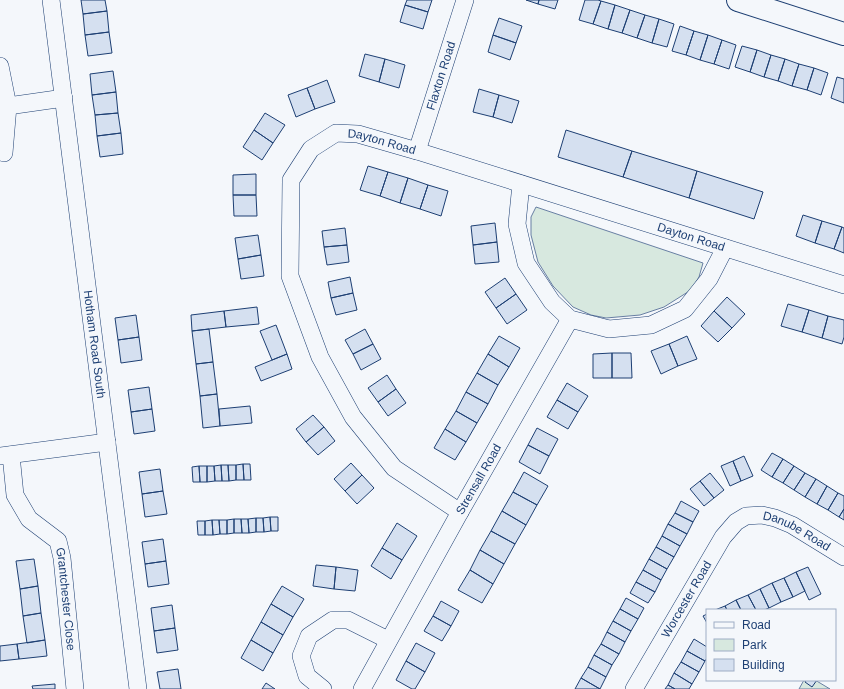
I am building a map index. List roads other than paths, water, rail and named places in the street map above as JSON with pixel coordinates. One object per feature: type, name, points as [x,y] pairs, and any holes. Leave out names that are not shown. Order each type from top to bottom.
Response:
[{"type":"street","name":"Hotham Road South","points":[[50,0],[64,98],[138,689]]},
{"type":"street","name":"Flaxton Road","points":[[417,151],[465,0]]},
{"type":"street","points":[[738,0],[844,34]]},
{"type":"street","points":[[0,66],[8,106],[4,153]]},
{"type":"street","points":[[8,106],[64,98]]},
{"type":"street","name":"Dayton Road","points":[[460,512],[394,468],[353,417],[320,358],[290,276],[291,180],[311,149],[336,133],[358,134],[417,151],[844,285]]},
{"type":"street","points":[[521,184],[517,224],[526,263],[552,302],[570,319],[609,329],[651,325],[685,309],[708,279],[725,248]]},
{"type":"street","name":"Strensall Road","points":[[362,689],[388,640],[570,319]]},
{"type":"street","points":[[6,455],[107,442]]},
{"type":"street","name":"Grantchester Close","points":[[6,455],[16,495],[29,519],[58,541],[62,558],[75,689]]},
{"type":"street","name":"Danube Road","points":[[746,516],[762,515],[775,518],[792,525],[844,557]]},
{"type":"street","name":"Worcester Road","points":[[634,689],[723,537],[736,522],[746,516]]},
{"type":"street","points":[[323,689],[307,676],[301,656],[309,636],[333,620],[348,620],[388,640]]}]
